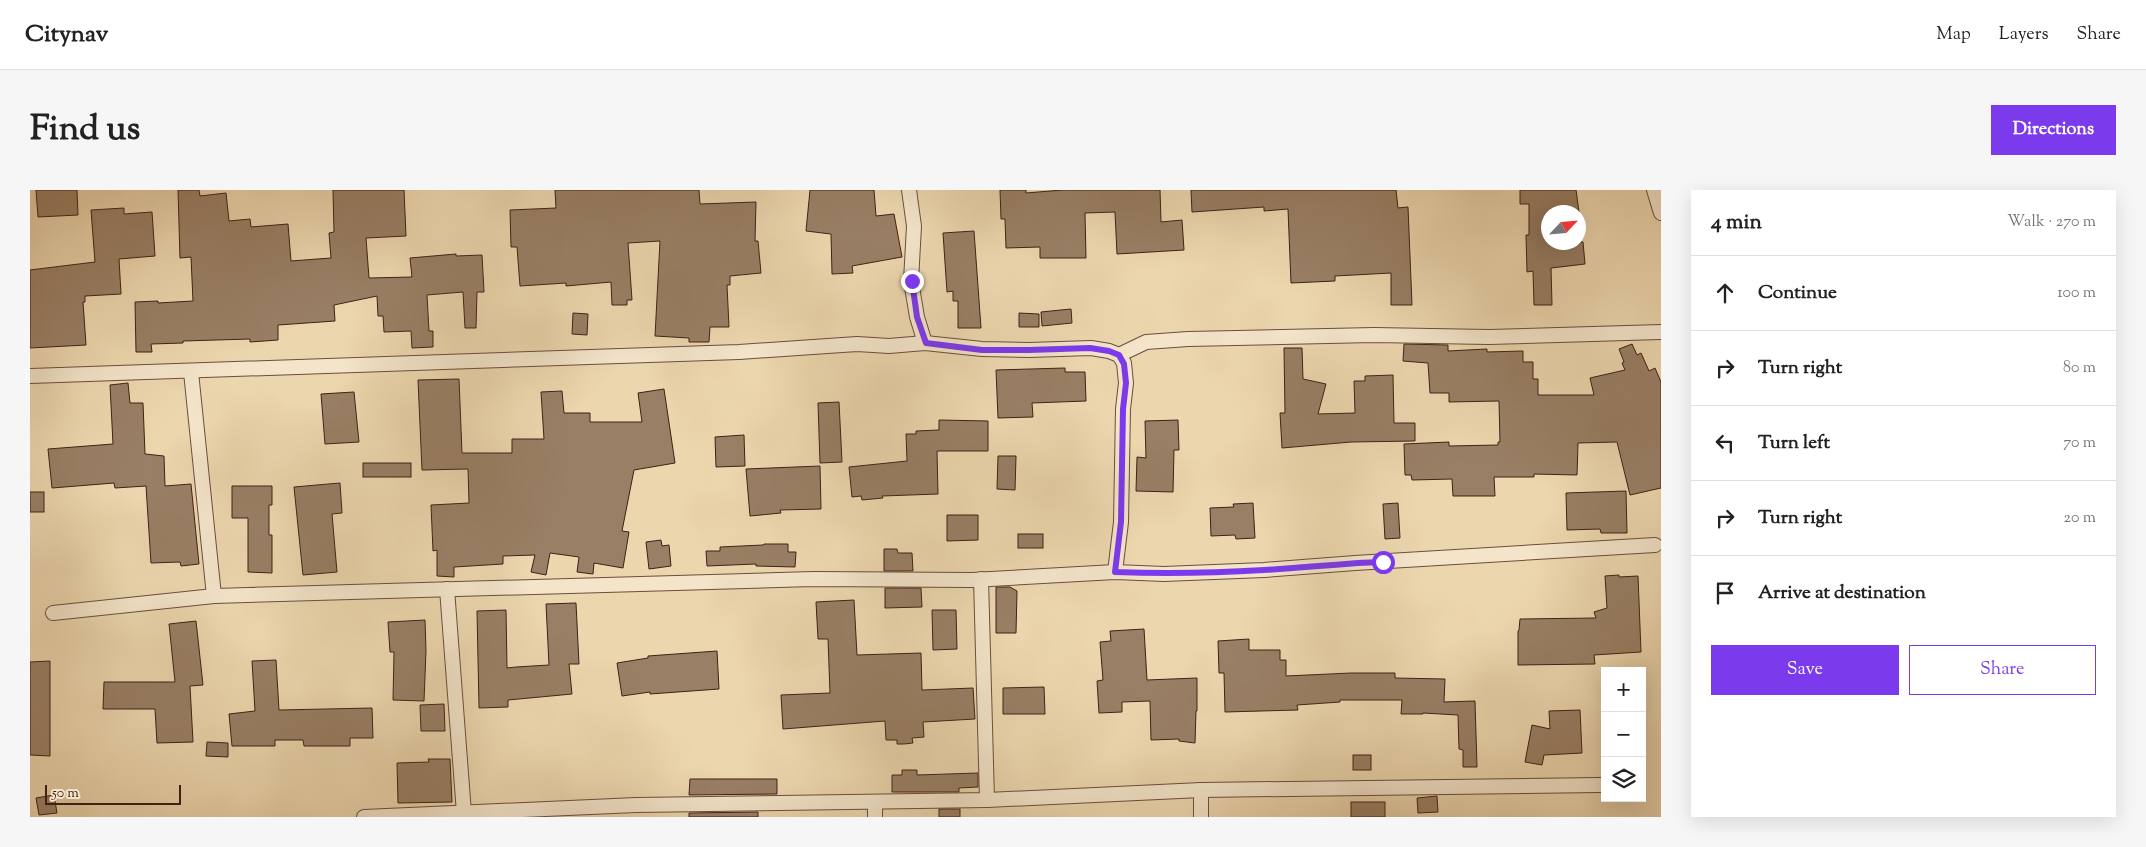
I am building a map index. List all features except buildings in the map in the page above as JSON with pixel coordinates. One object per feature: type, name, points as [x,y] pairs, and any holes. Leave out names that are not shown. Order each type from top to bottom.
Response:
[{"type":"street","points":[[909,190],[914,226],[912,281],[917,317],[926,343]]},
{"type":"street","points":[[1654,190],[1661,213]]},
{"type":"street","points":[[1119,355],[1146,342],[1188,339],[1374,335],[1488,337],[1661,332]]},
{"type":"street","points":[[30,376],[740,352],[858,344],[889,346],[926,343],[982,350],[1090,348],[1109,351],[1119,355],[1124,364],[1126,383],[1123,409],[1121,522],[1115,572]]},
{"type":"street","points":[[191,372],[214,596]]},
{"type":"street","points":[[53,613],[214,596],[813,579],[981,579],[1115,572],[1164,574],[1264,570],[1355,562],[1654,545]]},
{"type":"street","points":[[981,579],[988,800]]},
{"type":"street","points":[[447,589],[464,813]]},
{"type":"street","points":[[364,817],[988,800],[1201,790],[1600,785]]},
{"type":"street","points":[[1201,790],[1202,817]]},
{"type":"street","points":[[874,802],[875,817]]},
{"type":"route","points":[[912,281],[917,317],[926,343],[982,350],[1090,348],[1109,351],[1119,355],[1124,364],[1126,383],[1123,409],[1121,522],[1115,572],[1164,574],[1264,570],[1355,562],[1383,562]]}]
